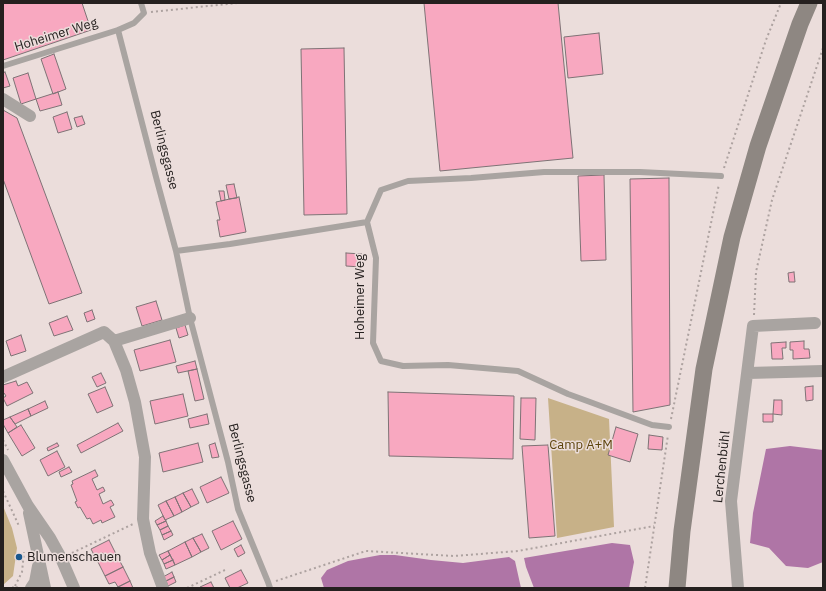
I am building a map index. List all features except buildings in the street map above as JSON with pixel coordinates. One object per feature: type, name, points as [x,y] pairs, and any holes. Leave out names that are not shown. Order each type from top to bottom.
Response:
[{"type":"main road","points":[[677,588],[682,531],[704,369],[732,237],[758,146],[800,24],[809,3]]},
{"type":"street","points":[[3,99],[30,116]]},
{"type":"street","points":[[114,341],[190,318]]},
{"type":"street","points":[[754,326],[815,322]]},
{"type":"street","name":"Lerchenbühl","points":[[738,588],[731,501],[754,326]]},
{"type":"street","points":[[3,377],[104,332],[114,341],[130,382],[145,457],[143,519],[150,552],[163,588]]},
{"type":"street","points":[[748,373],[823,371]]},
{"type":"street","points":[[3,460],[28,506],[50,538],[61,558],[72,585]]},
{"type":"street","points":[[28,506],[45,588]]},
{"type":"street","points":[[31,588],[36,582],[38,559]]},
{"type":"lane","points":[[118,30],[134,23],[144,13],[141,3]]},
{"type":"lane","name":"Hoheimer Weg","points":[[3,66],[118,30]]},
{"type":"lane","name":"Berlingsgasse","points":[[118,30],[176,251],[190,318],[228,462],[238,509],[269,586]]},
{"type":"lane","points":[[176,251],[367,222],[381,190],[408,181],[544,172],[640,172],[721,176]]},
{"type":"lane","name":"Hoheimer Weg","points":[[367,222],[376,258],[373,343],[381,361],[403,366],[448,365],[518,371],[590,402],[652,425],[669,427]]},
{"type":"path","points":[[144,13],[237,3]]},
{"type":"path","points":[[645,588],[669,427],[721,176],[766,40],[781,3]]},
{"type":"path","points":[[754,326],[756,272],[769,214],[823,48]]},
{"type":"path","points":[[3,491],[20,532]]},
{"type":"path","points":[[61,558],[143,519]]},
{"type":"path","points":[[269,586],[366,551],[454,556],[518,551],[654,526]]},
{"type":"path","points":[[18,588],[13,587],[22,572],[24,562],[23,546]]},
{"type":"path","points":[[186,588],[225,570]]},
{"type":"green space","name":"Camp A+M","points":[[548,398],[609,419],[614,527],[557,538]]},
{"type":"green space","points":[[3,506],[12,528],[17,548],[13,576],[3,585]]},
{"type":"shaded area","points":[[790,446],[823,450],[823,562],[808,568],[786,566],[769,548],[750,543],[753,513],[766,449]]},
{"type":"shaded area","points":[[612,543],[630,545],[634,562],[629,588],[534,588],[524,558]]},
{"type":"shaded area","points":[[380,555],[395,555],[463,563],[509,557],[515,561],[521,588],[324,588],[321,578],[327,570],[348,561]]},
{"type":"place","name":"Blumenschauen","points":[[19,557]]}]
